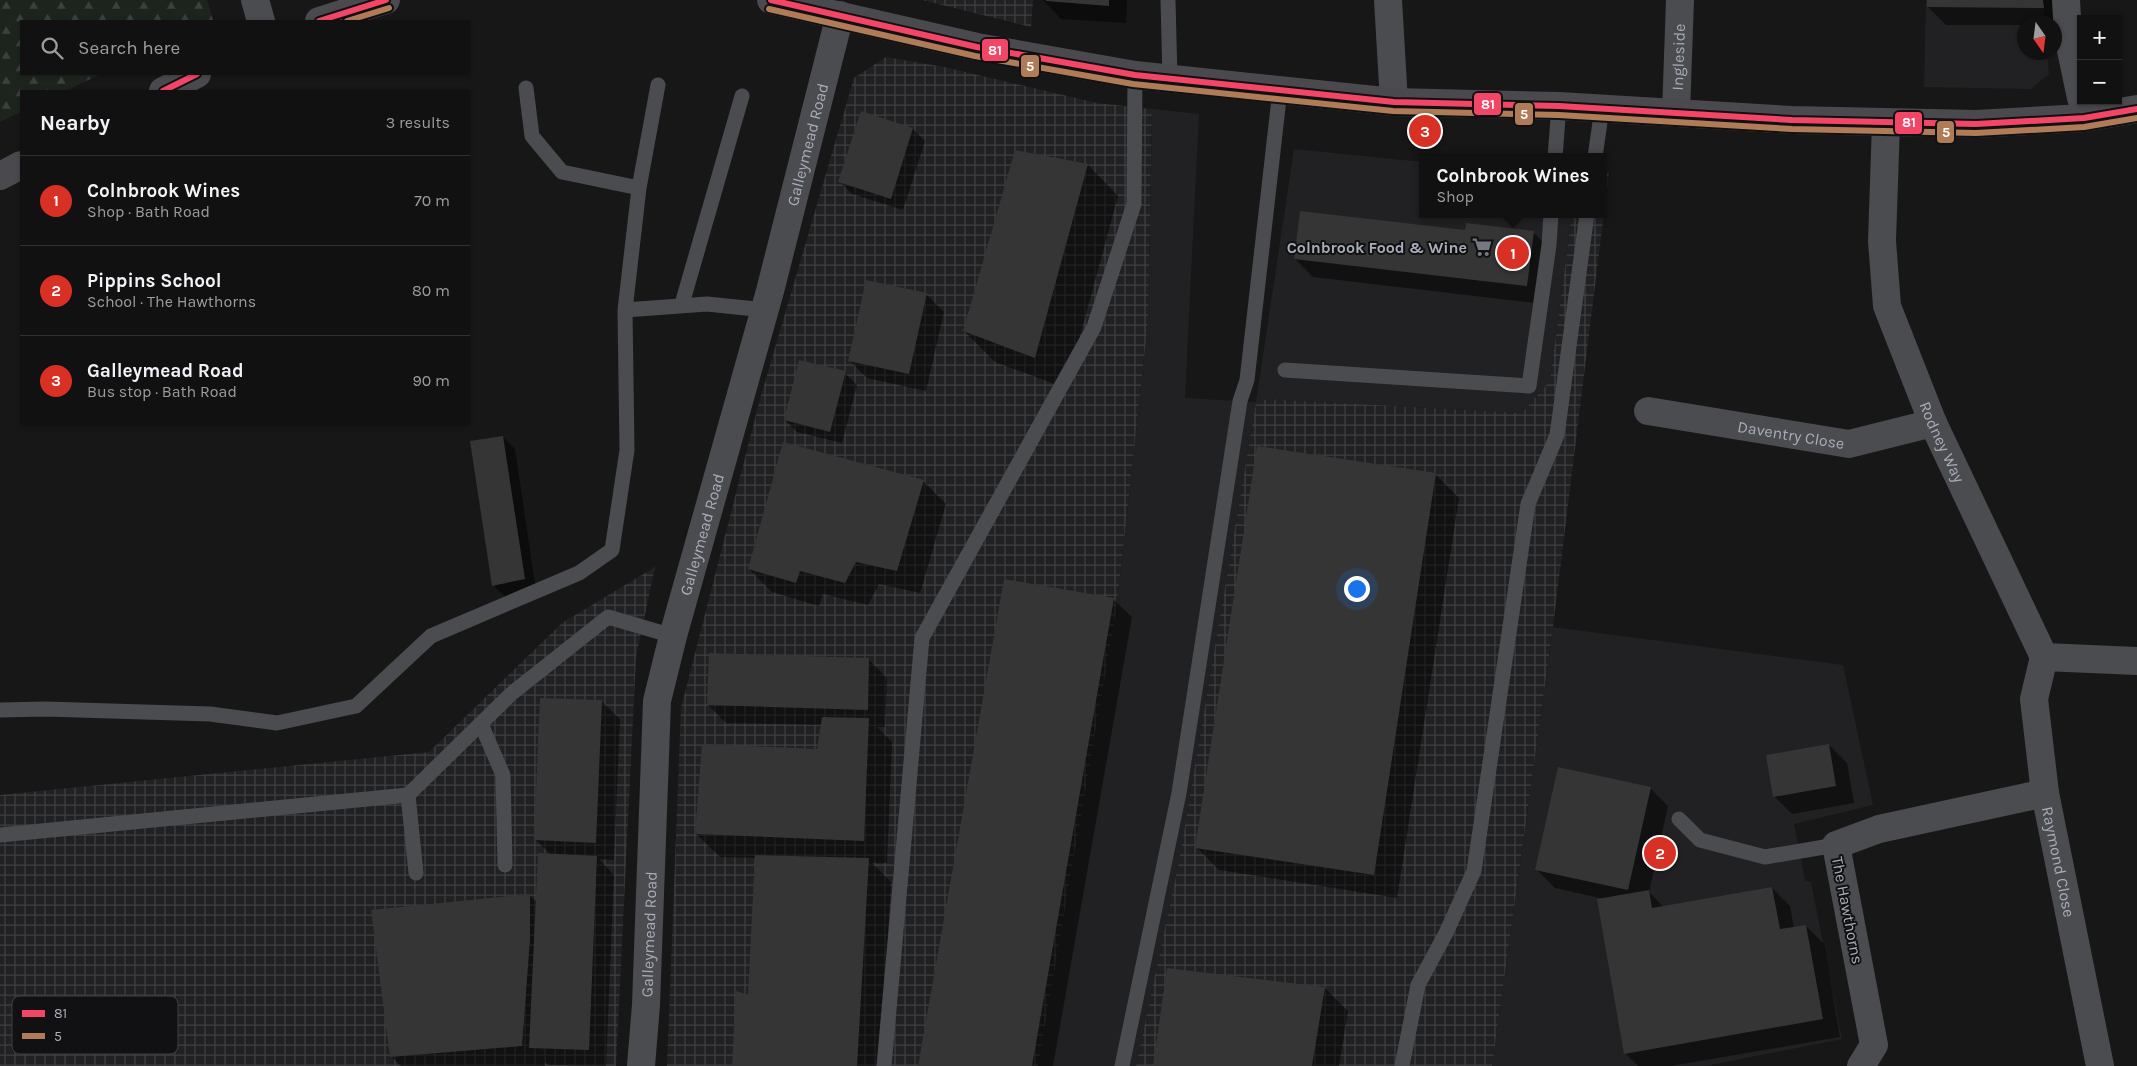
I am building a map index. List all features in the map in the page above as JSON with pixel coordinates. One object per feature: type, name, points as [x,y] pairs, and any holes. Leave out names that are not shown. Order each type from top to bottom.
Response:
[{"type":"street","points":[[255,0],[261,20]]},
{"type":"street","points":[[322,20],[386,0]]},
{"type":"street","points":[[772,0],[977,47],[1135,75],[1394,102],[1559,106],[1886,123],[1976,124],[2082,106],[2137,109]]},
{"type":"street","points":[[1388,0],[1394,102]]},
{"type":"street","name":"Ingleside","points":[[1676,113],[1680,0]]},
{"type":"street","points":[[2066,0],[2068,36],[2082,106]]},
{"type":"street","name":"Galleymead Road","points":[[641,1066],[646,1005],[658,701],[673,636],[765,310],[840,15]]},
{"type":"street","points":[[165,90],[195,75]]},
{"type":"street","name":"Rodney Way","points":[[1886,123],[1882,241],[1887,306],[1933,423],[2044,656]]},
{"type":"street","points":[[0,176],[20,166]]},
{"type":"street","name":"Daventry Close","points":[[1648,411],[1849,444],[1933,423]]},
{"type":"street","points":[[2044,656],[2137,661]]},
{"type":"street","name":"Raymond Close","points":[[2044,656],[2034,699],[2045,793],[2100,1066]]},
{"type":"street","name":"The Hawthorns","points":[[1861,1066],[1874,1045],[1836,845],[1879,829],[2045,793]]},
{"type":"lane","points":[[1168,0],[1170,79]]},
{"type":"lane","points":[[884,1066],[922,638],[1094,327],[1134,204],[1135,75]]},
{"type":"lane","points":[[0,710],[45,709],[210,714],[277,724],[356,706],[431,636],[579,573],[612,550],[627,450],[625,310],[639,188],[658,85]]},
{"type":"lane","points":[[526,88],[532,136],[562,172],[639,188]]},
{"type":"lane","points":[[1122,1066],[1180,793],[1240,401],[1247,380],[1280,90]]},
{"type":"lane","points":[[682,304],[742,96]]},
{"type":"lane","points":[[1555,153],[1559,106]]},
{"type":"lane","points":[[1596,153],[1602,108]]},
{"type":"lane","points":[[1285,370],[1529,386],[1549,245],[1551,218]]},
{"type":"lane","points":[[1402,1066],[1418,985],[1446,933],[1474,871],[1528,504],[1557,435],[1586,218]]},
{"type":"lane","points":[[625,310],[682,304],[707,304],[765,310]]},
{"type":"lane","points":[[0,835],[408,795],[511,694],[608,617],[673,636]]},
{"type":"lane","points":[[481,724],[503,775],[505,866]]},
{"type":"lane","points":[[408,795],[416,873]]},
{"type":"lane","points":[[1679,819],[1700,840],[1765,857],[1836,845]]},
{"type":"shaded area","points":[[922,0],[1033,0],[1031,27]]},
{"type":"shaded area","points":[[1926,0],[2043,0],[2044,15],[2017,15],[2017,60],[2048,60],[2049,74],[2031,89],[1924,87]]},
{"type":"shaded area","points":[[886,57],[944,67],[1097,103],[1152,109],[1148,322],[1116,612],[1038,1066],[667,1066],[681,708],[760,399],[854,78]]},
{"type":"shaded area","points":[[1152,109],[1199,114],[1185,398],[1256,402],[1294,149],[1419,162],[1419,218],[1571,218],[1550,381],[1522,413],[1267,399],[1256,403],[1179,861],[1136,1066],[1038,1066],[1116,612],[1148,322]]},
{"type":"shaded area","points":[[1607,172],[1609,172],[1607,188]]},
{"type":"shaded area","points":[[1571,218],[1603,218],[1553,627],[1492,1066],[1136,1066],[1179,861],[1256,403],[1267,399],[1522,413],[1550,381]]},
{"type":"shaded area","points":[[655,567],[636,657],[616,1066],[0,1066],[0,795],[429,752],[562,623]]},
{"type":"shaded area","points":[[1553,627],[1843,665],[1873,805],[1794,824],[1805,881],[1811,882],[1842,1039],[1706,1066],[1492,1066]]},
{"type":"green space","points":[[0,0],[207,0],[213,20],[20,20],[20,75],[99,75],[67,90],[20,90],[20,112],[0,122]]},
{"type":"building","points":[[1109,0],[1109,6],[1046,1]]},
{"type":"building","points":[[1927,0],[2043,0],[2044,8],[1927,7]]},
{"type":"building","points":[[861,111],[913,128],[891,199],[838,182]]},
{"type":"building","points":[[1015,150],[1088,164],[1035,358],[963,331]]},
{"type":"building","points":[[1300,211],[1465,230],[1466,223],[1534,231],[1527,286],[1294,259]]},
{"type":"building","points":[[866,280],[927,293],[909,374],[848,361]]},
{"type":"building","points":[[799,360],[846,371],[830,432],[784,420]]},
{"type":"building","points":[[503,436],[525,579],[492,586],[470,441]]},
{"type":"building","points":[[783,442],[924,480],[897,571],[856,562],[845,583],[800,571],[796,583],[748,569]]},
{"type":"building","points":[[1257,446],[1436,473],[1374,875],[1195,848]]},
{"type":"building","points":[[1004,579],[1114,598],[1032,1066],[918,1066]]},
{"type":"building","points":[[709,653],[869,658],[868,710],[707,705]]},
{"type":"building","points":[[540,698],[602,700],[596,843],[534,840]]},
{"type":"building","points":[[822,717],[869,718],[864,841],[695,834],[702,744],[817,749]]},
{"type":"building","points":[[1829,744],[1836,786],[1773,797],[1766,755]]},
{"type":"building","points":[[1558,767],[1651,787],[1628,890],[1535,870]]},
{"type":"building","points":[[538,853],[597,856],[589,1050],[529,1048]]},
{"type":"building","points":[[755,855],[869,858],[857,1066],[732,1066],[736,991],[748,995]]},
{"type":"building","points":[[1772,887],[1780,929],[1806,925],[1823,1019],[1624,1054],[1597,899],[1649,890],[1652,908]]},
{"type":"building","points":[[530,894],[530,939],[522,1046],[390,1057],[371,910]]},
{"type":"building","points":[[1167,968],[1325,987],[1312,1066],[1153,1066]]},
{"type":"transit line","name":"81","points":[[322,20],[386,0]]},
{"type":"transit line","name":"81","points":[[771,0],[977,47],[1135,75],[1394,102],[1559,106],[1792,120],[1976,124],[2084,118],[2137,109]]},
{"type":"transit line","name":"5","points":[[350,20],[389,8]]},
{"type":"transit line","name":"5","points":[[769,9],[975,56],[1133,84],[1393,111],[1559,115],[1792,129],[1976,133],[2084,127],[2137,118]]},
{"type":"transit line","name":"81","points":[[165,90],[195,75]]},
{"type":"place","name":"Galleymead Road","points":[[1425,131]]},
{"type":"place","name":"Colnbrook Food & Wine","points":[[1482,247]]},
{"type":"place","name":"Colnbrook Wines","points":[[1513,253]]},
{"type":"place","name":"Pippins School","points":[[1660,853]]}]
